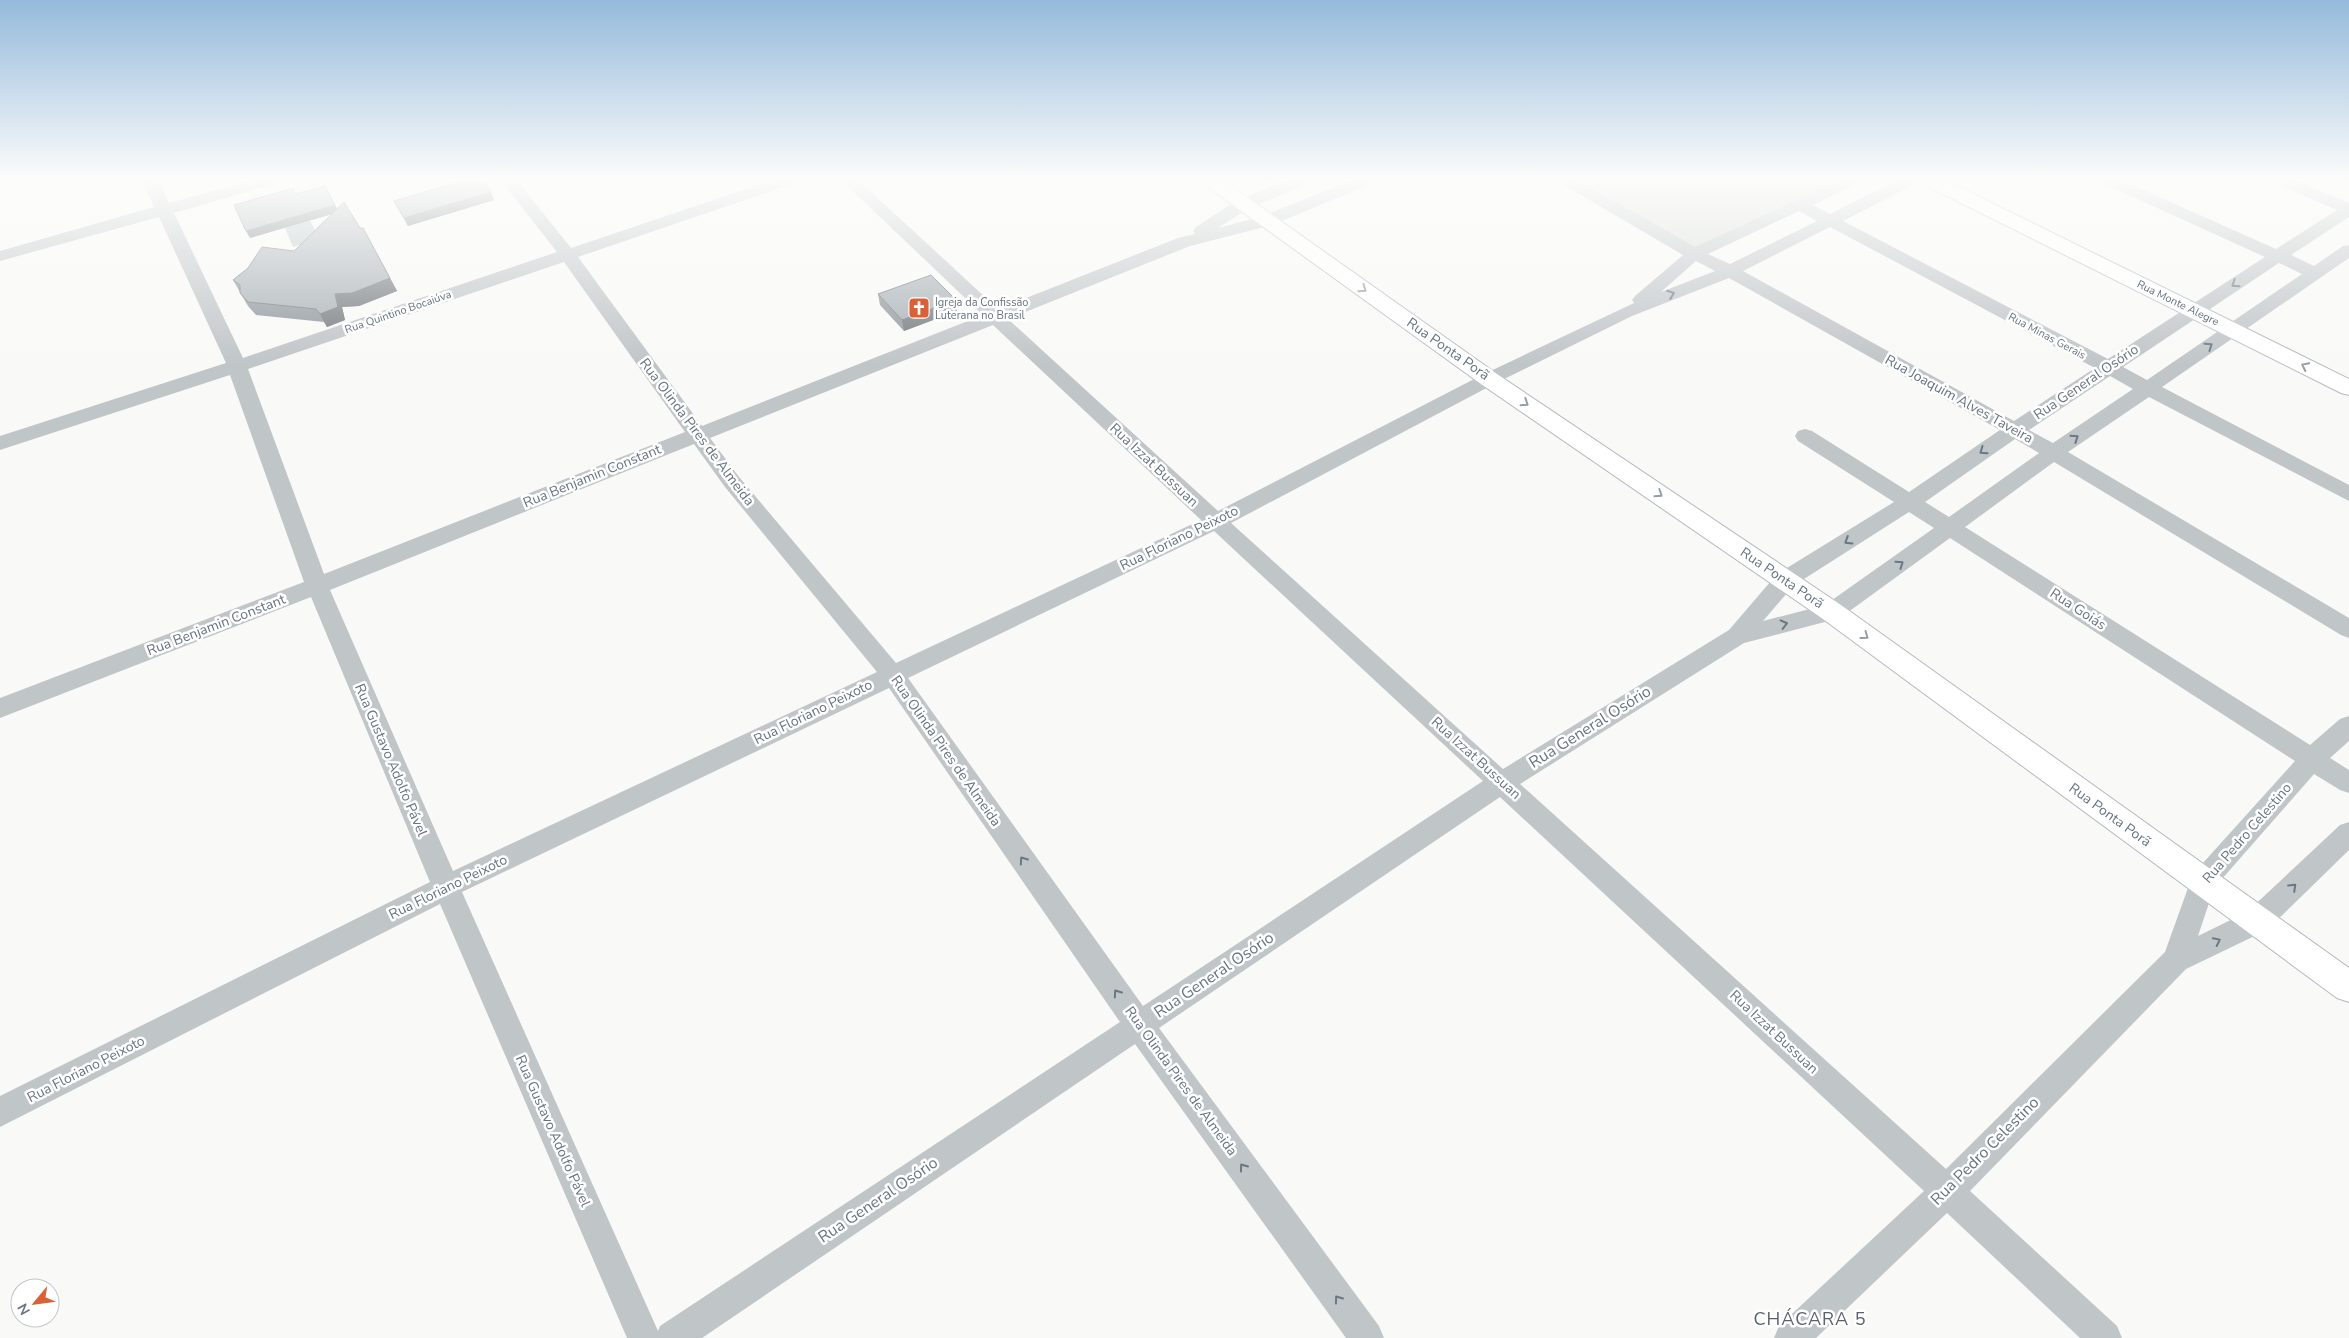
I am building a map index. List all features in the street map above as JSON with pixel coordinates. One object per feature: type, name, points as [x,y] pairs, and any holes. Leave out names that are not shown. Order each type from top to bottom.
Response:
[{"type":"street","points":[[0,256],[55,240]]},
{"type":"street","name":"Rua Gustavo Adolfo Pável","points":[[177,240],[237,366],[317,586],[446,887],[644,1338]]},
{"type":"street","name":"Rua Olinda Pires de Almeida","points":[[556,240],[732,482],[892,674],[1139,1025],[1367,1338]]},
{"type":"street","name":"Rua Quintino Bocaiúva","points":[[0,443],[237,366],[608,240]]},
{"type":"street","name":"Rua Izzat Bussuan","points":[[914,240],[1215,522],[1502,782],[2105,1338]]},
{"type":"street","name":"Rua Benjamin Constant","points":[[0,708],[317,586],[994,316],[1190,240]]},
{"type":"street","name":"Rua Ponta Porã","points":[[1294,240],[1489,378],[1832,612],[2349,987]]},
{"type":"street","name":"Rua Joaquim Alves Taveira","points":[[1671,240],[2015,430],[2349,629]]},
{"type":"street","name":"Rua Floriano Peixoto","points":[[1626,312],[1694,254],[1722,240]]},
{"type":"street","name":"Rua Floriano Peixoto","points":[[0,1112],[446,887],[1215,522],[1489,378],[1626,312],[1730,272],[1790,240]]},
{"type":"street","name":"Rua Minas Gerais","points":[[1868,240],[2349,494]]},
{"type":"street","name":"Rua Monte Alegre","points":[[2052,240],[2349,388]]},
{"type":"street","points":[[2243,240],[2316,273]]},
{"type":"street","name":"Rua General Osório","points":[[672,1338],[1502,782],[1736,636],[1785,580],[1909,502],[2302,240]]},
{"type":"street","name":"Rua General Osório","points":[[1736,636],[1832,612],[1952,528],[2053,453],[2149,389],[2349,250]]},
{"type":"street","name":"Rua Goiás","points":[[1804,436],[1952,528],[2349,783]]},
{"type":"street","name":"Rua Pedro Celestino","points":[[2176,960],[2203,882],[2312,759],[2349,726]]},
{"type":"street","name":"Rua Pedro Celestino","points":[[1791,1338],[1947,1191],[2176,960],[2257,921],[2349,833]]},
{"type":"shaded area","points":[[290,240],[314,240],[293,247]]},
{"type":"shaded area","points":[[1681,240],[1710,240],[1694,248]]},
{"type":"building","points":[[305,240],[370,240],[390,278],[352,293],[335,294],[338,307],[320,314],[316,309],[248,302],[240,293],[240,285],[233,280],[248,268],[262,247],[294,251]]},
{"type":"building","points":[[931,275],[956,300],[902,320],[878,294]]},
{"type":"place","name":"Igreja da Confissão Luterana no Brasil","points":[[919,308]]},
{"type":"district","name":"CHÁCARA 5","points":[[1810,1319]]}]
